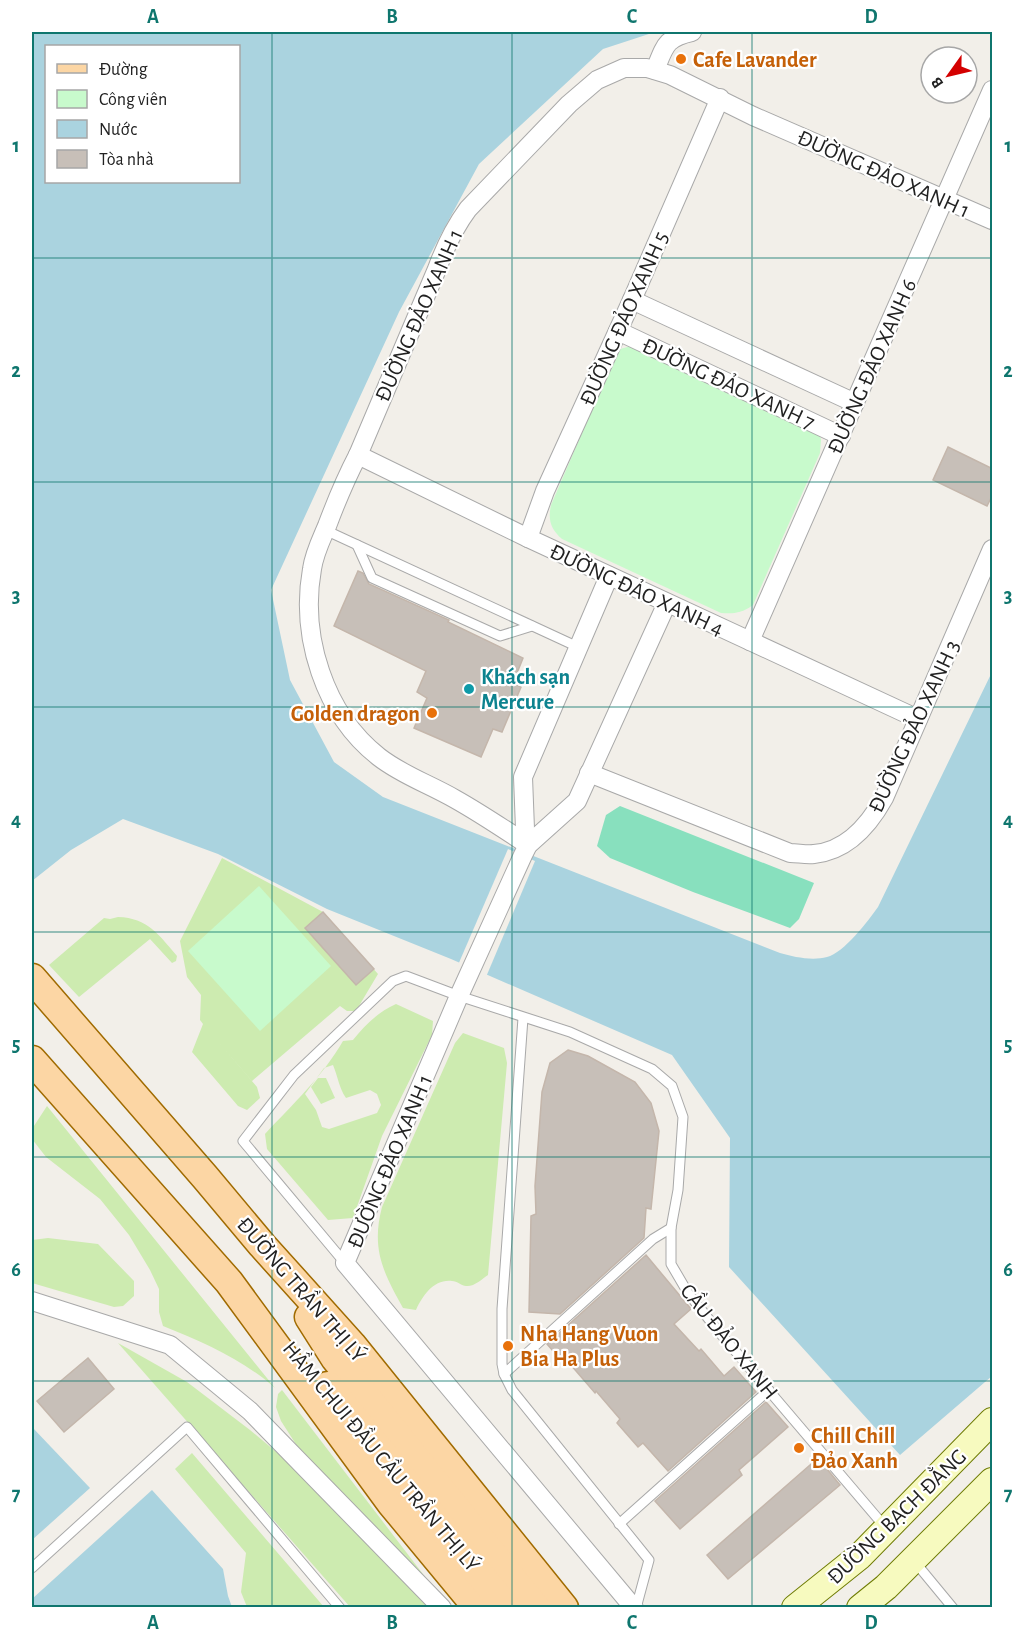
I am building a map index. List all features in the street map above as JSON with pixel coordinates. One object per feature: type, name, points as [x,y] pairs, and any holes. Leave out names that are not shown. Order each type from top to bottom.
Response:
[{"type":"main road","name":"ĐƯỜNG TRẦN THỊ LÝ","points":[[32,978],[262,1245],[352,1345],[564,1608]]},
{"type":"main road","points":[[32,1060],[230,1282],[391,1503],[478,1608]]},
{"type":"main road","name":"HẦM CHUI ĐẦU CẦU TRẦN THỊ LÝ","points":[[262,1245],[335,1358],[536,1608]]},
{"type":"main road","name":"HẦM CHUI ĐẦU CẦU TRẦN THỊ LÝ","points":[[230,1282],[318,1373],[507,1608]]},
{"type":"main road","name":"ĐƯỜNG BẠCH ĐẰNG","points":[[795,1608],[860,1556],[993,1421]]},
{"type":"main road","name":"ĐƯỜNG BẠCH ĐẰNG","points":[[861,1608],[886,1587],[993,1481]]},
{"type":"main road","points":[[886,1529],[913,1560]]},
{"type":"street","points":[[656,70],[668,42],[675,36],[692,32]]},
{"type":"street","name":"ĐƯỜNG ĐẢO XANH 1","points":[[525,850],[453,798],[415,780],[378,757],[348,725],[336,707],[320,672],[310,630],[312,567],[325,530],[445,246],[454,228],[468,209],[569,104],[597,81],[624,68],[647,68],[670,75],[753,116],[993,220]]},
{"type":"street","name":"ĐƯỜNG ĐẢO XANH 6","points":[[750,641],[993,90]]},
{"type":"street","name":"ĐƯỜNG ĐẢO XANH 5","points":[[528,538],[545,491],[720,98]]},
{"type":"street","name":"ĐƯỜNG ĐẢO XANH 7","points":[[632,300],[855,403]]},
{"type":"street","name":"ĐƯỜNG ĐẢO XANH 7","points":[[618,331],[841,436]]},
{"type":"street","name":"ĐƯỜNG ĐẢO XANH 4","points":[[358,455],[528,538],[918,719]]},
{"type":"street","name":"ĐƯỜNG ĐẢO XANH 3","points":[[589,773],[790,853],[814,854],[838,846],[859,833],[875,815],[884,798],[993,549]]},
{"type":"street","points":[[525,850],[523,777],[609,576]]},
{"type":"street","name":"ĐƯỜNG ĐẢO XANH 1","points":[[635,1608],[345,1263],[459,996],[525,850],[577,801],[667,603]]},
{"type":"street","points":[[32,1301],[170,1345],[250,1411],[442,1608]]},
{"type":"lane","points":[[325,530],[578,647]]},
{"type":"lane","points":[[357,545],[372,578],[500,636],[532,626]]},
{"type":"lane","name":"CẦU ĐẢO XANH","points":[[345,1263],[243,1141],[294,1076],[386,987],[406,976],[523,1018],[570,1032],[652,1069],[672,1086],[683,1117],[678,1190],[671,1228],[670,1264],[688,1293],[886,1529]]},
{"type":"lane","points":[[523,1018],[502,1309],[504,1374],[512,1390],[649,1560],[635,1608]]},
{"type":"lane","points":[[504,1374],[653,1239],[671,1228]]},
{"type":"lane","points":[[619,1524],[769,1390]]},
{"type":"lane","points":[[32,1568],[187,1427],[340,1608]]},
{"type":"lane","points":[[913,1560],[952,1608]]},
{"type":"green space","points":[[635,345],[819,429],[820,453],[753,605],[741,611],[721,613],[562,539],[552,528],[551,505],[613,361],[620,349]]},
{"type":"green space","points":[[620,806],[814,883],[799,919],[790,928],[610,858],[597,846],[606,815]]},
{"type":"green space","points":[[222,858],[323,912],[378,974],[356,1011],[347,1011],[340,1006],[252,1081],[208,1030],[257,1087],[260,1098],[247,1110],[238,1106],[192,1052],[203,1024],[200,1020],[201,995],[187,977],[180,941]]},
{"type":"green space","points":[[259,886],[331,966],[260,1031],[188,951]]},
{"type":"green space","points":[[118,917],[137,921],[152,929],[177,956],[176,961],[172,963],[150,939],[79,997],[49,965],[104,918]]},
{"type":"green space","points":[[396,1004],[433,1021],[432,1035],[382,1136],[353,1218],[328,1220],[267,1149],[265,1134],[316,1079],[305,1094],[316,1110],[322,1127],[329,1129],[377,1113],[381,1105],[377,1094],[370,1090],[346,1098],[333,1065],[325,1068],[343,1041],[353,1040],[372,1019]]},
{"type":"green space","points":[[463,1033],[504,1048],[507,1063],[488,1275],[469,1286],[454,1281],[440,1283],[430,1289],[416,1310],[403,1308],[381,1260],[378,1235],[382,1207],[455,1043]]},
{"type":"green space","points":[[318,1078],[326,1078],[335,1098],[321,1104],[311,1087]]},
{"type":"green space","points":[[47,1106],[275,1388],[236,1360],[163,1326],[159,1312],[159,1289],[129,1235],[100,1199],[46,1157],[32,1139],[32,1129]]},
{"type":"green space","points":[[48,1238],[98,1244],[134,1281],[134,1296],[123,1306],[114,1307],[32,1283],[32,1240]]},
{"type":"green space","points":[[118,1343],[187,1382],[250,1430],[305,1476],[434,1607],[350,1607]]},
{"type":"green space","points":[[282,1390],[429,1582],[371,1532],[317,1477],[281,1421],[276,1407],[278,1394]]},
{"type":"green space","points":[[192,1453],[324,1607],[247,1607],[241,1592],[246,1553],[175,1469]]},
{"type":"water","points":[[32,32],[655,32],[603,49],[479,164],[399,312],[271,590],[290,680],[334,762],[383,797],[780,953],[815,959],[827,957],[841,949],[855,936],[878,907],[992,672],[992,1376],[900,1455],[729,1267],[730,1138],[672,1055],[451,959],[327,909],[218,854],[123,819],[71,850],[32,881]]},
{"type":"water","points":[[32,1427],[90,1488],[32,1540]]},
{"type":"water","points":[[152,1490],[223,1569],[232,1607],[32,1607],[32,1599]]},
{"type":"pier","points":[[508,849],[535,861],[486,977],[458,965]]},
{"type":"building","points":[[948,447],[993,469],[993,494],[987,506],[933,480]]},
{"type":"building","name":"Khách sạn Mercure","points":[[358,571],[363,573],[369,584],[449,620],[448,622],[523,658],[513,683],[521,687],[502,732],[493,729],[481,757],[414,728],[427,698],[417,692],[426,671],[334,626]]},
{"type":"building","points":[[323,912],[374,969],[356,985],[305,928]]},
{"type":"building","points":[[568,1050],[588,1056],[635,1082],[651,1103],[659,1131],[651,1209],[646,1208],[644,1238],[560,1314],[529,1312],[531,1216],[536,1214],[535,1186],[542,1092],[550,1063]]},
{"type":"building","points":[[646,1255],[691,1309],[674,1324],[699,1351],[701,1349],[724,1376],[734,1367],[756,1392],[668,1471],[643,1443],[638,1447],[617,1423],[620,1419],[596,1391],[595,1393],[570,1364],[567,1367],[547,1344]]},
{"type":"building","points":[[88,1358],[114,1389],[64,1432],[37,1401]]},
{"type":"building","points":[[766,1402],[788,1427],[739,1470],[742,1475],[680,1529],[655,1501]]},
{"type":"building","points":[[818,1458],[840,1485],[728,1579],[707,1555]]},
{"type":"place","name":"Cafe Lavander","points":[[681,59]]},
{"type":"place","name":"Khách sạn Mercure","points":[[469,689]]},
{"type":"place","name":"Golden dragon","points":[[432,713]]},
{"type":"place","name":"Nha Hang Vuon Bia Ha Plus","points":[[508,1346]]},
{"type":"place","name":"Chill Chill Đảo Xanh","points":[[799,1448]]}]
